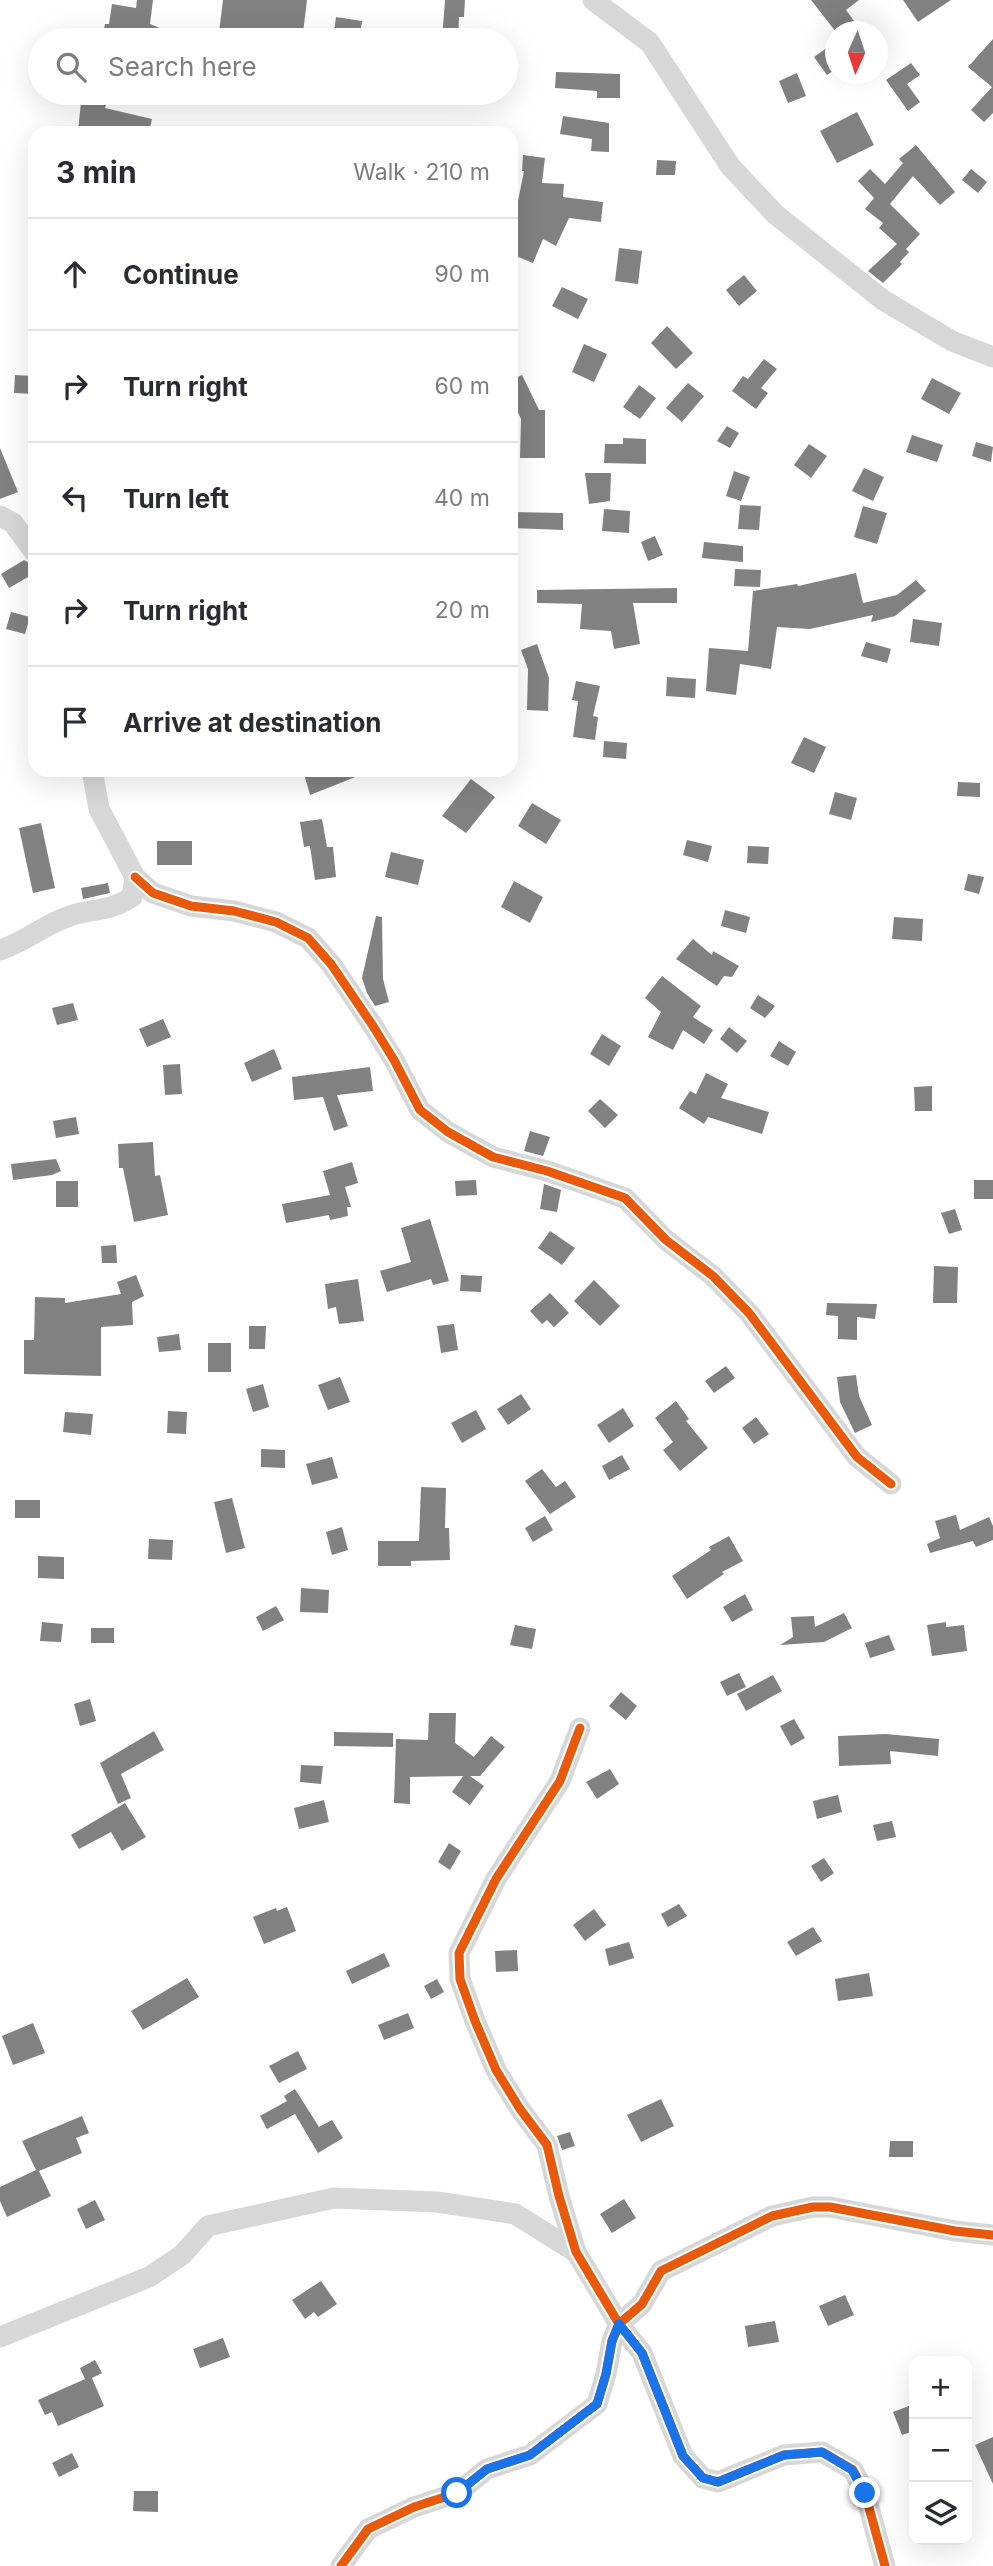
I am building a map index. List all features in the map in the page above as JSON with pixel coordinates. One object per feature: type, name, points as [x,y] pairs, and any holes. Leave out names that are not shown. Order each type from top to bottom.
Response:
[{"type":"street","points":[[593,0],[650,43],[730,166],[775,214],[883,300],[952,341],[993,357]]},
{"type":"street","points":[[0,516],[13,523],[28,543]]},
{"type":"street","points":[[93,777],[99,809],[135,877],[153,893],[191,906],[234,911],[276,922],[308,938],[331,964],[373,1026],[420,1110],[448,1132],[493,1157],[547,1171],[625,1198],[666,1240],[713,1276],[749,1314],[857,1457],[891,1484]]},
{"type":"street","points":[[0,950],[16,945],[69,916],[117,907],[132,897],[135,877]]},
{"type":"street","points":[[580,1728],[560,1781],[496,1879],[459,1953],[460,1979],[496,2070],[547,2146],[576,2252],[619,2324],[642,2353],[683,2456],[703,2478],[718,2482],[784,2455],[822,2452],[852,2470],[865,2493],[886,2566]]},
{"type":"street","points":[[0,2337],[149,2277],[182,2255],[208,2227],[334,2198],[437,2202],[515,2214],[576,2252]]},
{"type":"street","points":[[341,2566],[368,2529],[414,2507],[457,2493],[487,2469],[530,2455],[597,2404],[612,2341],[619,2324],[642,2304],[661,2271],[772,2216],[813,2207],[830,2207],[955,2231],[993,2235]]},
{"type":"building","points":[[137,0],[153,0],[150,24],[160,28],[104,28],[105,24],[109,24],[112,4],[136,8]]},
{"type":"building","points":[[223,0],[307,0],[304,28],[220,28]]},
{"type":"building","points":[[445,0],[465,0],[464,17],[459,17],[459,28],[443,28]]},
{"type":"building","points":[[811,0],[859,0],[846,10],[854,21],[827,21]]},
{"type":"building","points":[[903,0],[951,0],[918,22]]},
{"type":"building","points":[[336,17],[362,21],[361,28],[335,28]]},
{"type":"building","points":[[993,39],[993,113],[984,122],[971,110],[992,87],[968,67]]},
{"type":"building","points":[[825,49],[825,72],[814,57]]},
{"type":"building","points":[[911,63],[920,75],[907,84],[920,102],[908,111],[888,83],[888,79]]},
{"type":"building","points":[[556,72],[620,74],[620,98],[597,98],[597,91],[555,88]]},
{"type":"building","points":[[797,73],[806,96],[788,103],[779,81]]},
{"type":"building","points":[[81,105],[106,105],[105,108],[152,119],[150,126],[79,126]]},
{"type":"building","points":[[857,112],[874,145],[837,163],[820,131]]},
{"type":"building","points":[[563,116],[609,123],[609,152],[591,151],[592,139],[560,134]]},
{"type":"building","points":[[916,145],[955,192],[940,205],[913,176],[890,204],[920,234],[906,249],[909,252],[900,262],[902,264],[883,283],[868,271],[897,244],[879,228],[883,223],[865,209],[874,198],[858,181],[870,169],[885,184],[903,163],[899,159]]},
{"type":"building","points":[[523,155],[545,158],[542,183],[564,184],[563,197],[603,202],[601,222],[569,218],[556,246],[543,239],[533,263],[518,257],[518,201]]},
{"type":"building","points":[[657,160],[676,161],[675,175],[656,175]]},
{"type":"building","points":[[971,169],[987,182],[978,193],[962,180]]},
{"type":"building","points":[[619,248],[642,251],[638,284],[615,281]]},
{"type":"building","points":[[744,275],[757,291],[739,306],[726,290]]},
{"type":"building","points":[[562,287],[588,299],[578,319],[552,306]]},
{"type":"building","points":[[667,326],[693,353],[676,369],[651,343]]},
{"type":"building","points":[[584,344],[607,354],[594,382],[572,372]]},
{"type":"building","points":[[764,359],[777,369],[761,388],[768,393],[756,409],[732,391],[743,376],[748,379]]},
{"type":"building","points":[[15,375],[28,376],[28,394],[14,393]]},
{"type":"building","points":[[522,375],[539,410],[545,410],[545,458],[520,458],[518,377]]},
{"type":"building","points":[[932,378],[961,393],[949,414],[921,399]]},
{"type":"building","points":[[688,383],[704,396],[682,422],[666,408]]},
{"type":"building","points":[[639,385],[656,398],[640,419],[623,407]]},
{"type":"building","points":[[727,426],[739,433],[730,448],[717,441]]},
{"type":"building","points":[[912,435],[943,445],[937,462],[906,452]]},
{"type":"building","points":[[623,438],[646,439],[646,464],[604,463],[605,444],[623,444]]},
{"type":"building","points":[[976,442],[993,447],[991,462],[972,456]]},
{"type":"building","points":[[809,444],[827,456],[811,478],[794,465]]},
{"type":"building","points":[[0,448],[18,492],[0,499]]},
{"type":"building","points":[[864,468],[884,477],[873,501],[852,491]]},
{"type":"building","points":[[734,471],[750,477],[741,501],[726,496]]},
{"type":"building","points":[[585,473],[611,473],[610,501],[589,504]]},
{"type":"building","points":[[740,505],[761,506],[759,530],[738,529]]},
{"type":"building","points":[[863,506],[887,513],[877,544],[854,537]]},
{"type":"building","points":[[604,509],[630,511],[629,533],[602,531]]},
{"type":"building","points":[[518,512],[563,513],[563,530],[518,528]]},
{"type":"building","points":[[655,536],[663,555],[648,561],[641,542]]},
{"type":"building","points":[[704,542],[743,546],[743,562],[702,558]]},
{"type":"building","points":[[24,560],[28,562],[28,577],[9,588],[1,574]]},
{"type":"building","points":[[735,569],[761,570],[760,587],[734,586]]},
{"type":"building","points":[[856,573],[863,603],[897,595],[916,580],[926,591],[895,616],[871,622],[873,615],[810,629],[777,627],[771,669],[740,664],[736,695],[706,691],[709,648],[748,651],[753,591],[798,586]]},
{"type":"building","points":[[677,588],[677,603],[633,603],[640,644],[614,649],[611,631],[580,629],[582,604],[537,603],[537,590]]},
{"type":"building","points":[[11,612],[28,616],[25,634],[6,629]]},
{"type":"building","points":[[913,619],[942,623],[939,646],[910,642]]},
{"type":"building","points":[[866,642],[891,649],[887,663],[861,656]]},
{"type":"building","points":[[537,644],[549,678],[548,711],[527,710],[528,669],[521,650]]},
{"type":"building","points":[[667,677],[696,679],[695,698],[666,696]]},
{"type":"building","points":[[576,681],[600,686],[593,716],[598,717],[595,740],[573,737],[578,701],[572,700]]},
{"type":"building","points":[[804,737],[826,747],[814,773],[791,763]]},
{"type":"building","points":[[604,741],[627,743],[626,759],[603,757]]},
{"type":"building","points":[[305,777],[355,777],[310,795]]},
{"type":"building","points":[[471,779],[495,797],[466,833],[442,816]]},
{"type":"building","points":[[958,782],[980,783],[980,797],[957,796]]},
{"type":"building","points":[[835,792],[857,798],[851,820],[829,814]]},
{"type":"building","points":[[532,803],[561,820],[546,844],[518,826]]},
{"type":"building","points":[[322,819],[327,847],[333,847],[336,877],[315,880],[310,846],[304,847],[300,822]]},
{"type":"building","points":[[41,823],[55,888],[33,893],[19,828]]},
{"type":"building","points":[[687,840],[712,846],[708,862],[683,855]]},
{"type":"building","points":[[157,841],[192,841],[192,865],[157,865]]},
{"type":"building","points":[[748,846],[769,847],[768,864],[747,863]]},
{"type":"building","points":[[391,852],[424,860],[418,885],[385,877]]},
{"type":"building","points":[[968,874],[984,877],[979,894],[964,890]]},
{"type":"building","points":[[514,881],[543,897],[530,923],[501,907]]},
{"type":"building","points":[[108,883],[110,893],[83,899],[81,888]]},
{"type":"building","points":[[725,910],[750,917],[746,933],[721,926]]},
{"type":"building","points":[[376,916],[382,917],[383,979],[389,1002],[375,1006],[362,978]]},
{"type":"building","points":[[894,917],[923,919],[922,941],[892,939]]},
{"type":"building","points":[[693,939],[712,955],[713,951],[739,966],[732,977],[724,976],[717,986],[676,959]]},
{"type":"building","points":[[662,976],[701,1006],[693,1017],[713,1030],[704,1044],[683,1030],[673,1050],[648,1037],[661,1012],[645,998]]},
{"type":"building","points":[[758,995],[775,1006],[765,1018],[750,1008]]},
{"type":"building","points":[[73,1003],[78,1020],[57,1025],[52,1008]]},
{"type":"building","points":[[163,1019],[171,1037],[147,1047],[139,1029]]},
{"type":"building","points":[[729,1027],[747,1041],[737,1053],[720,1039]]},
{"type":"building","points":[[602,1034],[621,1046],[609,1066],[590,1054]]},
{"type":"building","points":[[779,1041],[796,1052],[788,1066],[770,1056]]},
{"type":"building","points":[[274,1049],[282,1069],[252,1082],[244,1063]]},
{"type":"building","points":[[180,1064],[182,1094],[165,1095],[163,1065]]},
{"type":"building","points":[[370,1067],[373,1091],[337,1095],[348,1126],[334,1131],[323,1097],[294,1100],[292,1077]]},
{"type":"building","points":[[706,1073],[728,1084],[721,1098],[769,1112],[762,1134],[708,1117],[704,1124],[679,1108],[690,1091],[696,1094]]},
{"type":"building","points":[[932,1086],[932,1111],[915,1111],[914,1087]]},
{"type":"building","points":[[600,1099],[618,1115],[605,1128],[588,1111]]},
{"type":"building","points":[[76,1117],[79,1134],[56,1138],[53,1121]]},
{"type":"building","points":[[530,1131],[550,1137],[543,1156],[524,1151]]},
{"type":"building","points":[[153,1142],[155,1176],[160,1175],[168,1215],[134,1222],[123,1168],[119,1168],[118,1144]]},
{"type":"building","points":[[56,1159],[61,1171],[52,1175],[13,1180],[11,1164]]},
{"type":"building","points":[[352,1162],[358,1183],[345,1187],[351,1207],[347,1207],[348,1216],[330,1220],[329,1215],[286,1223],[282,1204],[330,1195],[323,1171]]},
{"type":"building","points":[[476,1180],[477,1195],[456,1196],[455,1181]]},
{"type":"building","points":[[974,1180],[993,1180],[993,1199],[974,1199]]},
{"type":"building","points":[[56,1181],[78,1181],[78,1207],[56,1207]]},
{"type":"building","points":[[544,1184],[561,1190],[557,1212],[540,1209]]},
{"type":"building","points":[[955,1209],[962,1230],[949,1234],[941,1213]]},
{"type":"building","points":[[430,1219],[449,1281],[433,1285],[431,1279],[387,1292],[380,1271],[411,1262],[401,1228]]},
{"type":"building","points":[[550,1231],[575,1248],[562,1265],[538,1248]]},
{"type":"building","points":[[116,1245],[117,1263],[102,1263],[101,1246]]},
{"type":"building","points":[[934,1266],[958,1267],[957,1303],[933,1303]]},
{"type":"building","points":[[136,1275],[144,1296],[132,1302],[133,1325],[101,1327],[101,1376],[24,1374],[24,1340],[34,1340],[35,1297],[65,1298],[65,1303],[121,1294],[117,1282]]},
{"type":"building","points":[[461,1275],[482,1276],[481,1292],[460,1291]]},
{"type":"building","points":[[358,1279],[364,1321],[339,1324],[336,1307],[328,1309],[325,1284]]},
{"type":"building","points":[[594,1280],[620,1306],[600,1326],[574,1301]]},
{"type":"building","points":[[550,1293],[569,1313],[554,1327],[547,1320],[542,1324],[530,1311]]},
{"type":"building","points":[[827,1303],[877,1304],[875,1319],[857,1317],[857,1340],[838,1339],[838,1316],[826,1315]]},
{"type":"building","points":[[454,1324],[458,1350],[441,1353],[437,1326]]},
{"type":"building","points":[[249,1326],[266,1326],[265,1349],[249,1349]]},
{"type":"building","points":[[179,1334],[181,1350],[159,1352],[157,1337]]},
{"type":"building","points":[[208,1343],[231,1343],[231,1372],[208,1372]]},
{"type":"building","points":[[726,1366],[735,1378],[714,1393],[705,1381]]},
{"type":"building","points":[[856,1375],[859,1396],[872,1425],[855,1433],[840,1402],[837,1377]]},
{"type":"building","points":[[340,1377],[350,1402],[328,1410],[318,1385]]},
{"type":"building","points":[[263,1384],[269,1407],[253,1412],[246,1389]]},
{"type":"building","points":[[521,1394],[531,1409],[508,1425],[497,1409]]},
{"type":"building","points":[[676,1401],[689,1419],[686,1421],[708,1448],[680,1471],[663,1450],[673,1442],[655,1418]]},
{"type":"building","points":[[623,1408],[634,1426],[609,1443],[597,1425]]},
{"type":"building","points":[[476,1410],[486,1429],[462,1443],[451,1423]]},
{"type":"building","points":[[168,1411],[187,1412],[186,1434],[167,1433]]},
{"type":"building","points":[[65,1412],[93,1414],[91,1435],[63,1432]]},
{"type":"building","points":[[756,1417],[769,1434],[754,1444],[742,1428]]},
{"type":"building","points":[[261,1449],[285,1450],[285,1468],[261,1467]]},
{"type":"building","points":[[622,1455],[630,1469],[609,1480],[602,1466]]},
{"type":"building","points":[[332,1457],[338,1478],[312,1485],[306,1464]]},
{"type":"building","points":[[542,1469],[556,1487],[565,1481],[576,1497],[550,1514],[525,1481]]},
{"type":"building","points":[[421,1487],[446,1488],[445,1528],[449,1528],[450,1560],[411,1561],[411,1566],[378,1566],[378,1541],[419,1541]]},
{"type":"building","points":[[232,1498],[245,1548],[226,1553],[214,1502]]},
{"type":"building","points":[[15,1500],[40,1500],[40,1518],[15,1518]]},
{"type":"building","points":[[956,1515],[960,1530],[989,1517],[993,1526],[993,1540],[976,1547],[973,1541],[930,1553],[927,1544],[940,1538],[935,1521]]},
{"type":"building","points":[[545,1516],[553,1530],[533,1542],[525,1528]]},
{"type":"building","points":[[342,1527],[348,1550],[332,1555],[326,1532]]},
{"type":"building","points":[[729,1536],[743,1561],[722,1572],[724,1574],[687,1599],[672,1576],[711,1550],[709,1547]]},
{"type":"building","points":[[149,1539],[173,1540],[172,1560],[148,1559]]},
{"type":"building","points":[[38,1556],[64,1557],[64,1579],[38,1578]]},
{"type":"building","points":[[301,1588],[329,1590],[328,1613],[300,1612]]},
{"type":"building","points":[[745,1594],[753,1610],[732,1622],[723,1607]]},
{"type":"building","points":[[276,1606],[284,1620],[263,1631],[256,1617]]},
{"type":"building","points":[[844,1613],[852,1628],[824,1642],[780,1645],[793,1637],[791,1617],[814,1616],[815,1627]]},
{"type":"building","points":[[42,1622],[63,1624],[61,1642],[40,1641]]},
{"type":"building","points":[[946,1622],[946,1627],[964,1625],[967,1651],[932,1656],[927,1625]]},
{"type":"building","points":[[515,1625],[536,1629],[532,1649],[510,1645]]},
{"type":"building","points":[[91,1628],[114,1628],[114,1643],[91,1643]]},
{"type":"building","points":[[889,1635],[895,1650],[870,1658],[865,1643]]},
{"type":"building","points":[[739,1673],[746,1687],[727,1696],[720,1682]]},
{"type":"building","points":[[773,1675],[782,1691],[746,1711],[737,1694]]},
{"type":"building","points":[[621,1692],[637,1706],[626,1720],[609,1706]]},
{"type":"building","points":[[90,1699],[96,1721],[80,1726],[74,1704]]},
{"type":"building","points":[[429,1713],[456,1713],[455,1743],[474,1757],[491,1736],[505,1747],[480,1776],[470,1776],[484,1786],[470,1805],[452,1792],[463,1776],[410,1777],[410,1804],[394,1803],[396,1739],[428,1740]]},
{"type":"building","points":[[794,1719],[805,1738],[791,1746],[780,1726]]},
{"type":"building","points":[[154,1731],[164,1750],[121,1774],[131,1798],[118,1804],[100,1763]]},
{"type":"building","points":[[334,1732],[393,1733],[393,1747],[334,1746]]},
{"type":"building","points":[[886,1734],[939,1739],[938,1756],[890,1751],[891,1764],[839,1766],[838,1736]]},
{"type":"building","points":[[301,1765],[323,1766],[321,1784],[300,1782]]},
{"type":"building","points":[[610,1769],[619,1784],[597,1799],[586,1782]]},
{"type":"building","points":[[838,1795],[842,1812],[817,1819],[813,1801]]},
{"type":"building","points":[[324,1800],[329,1822],[299,1829],[294,1808]]},
{"type":"building","points":[[125,1803],[146,1837],[122,1851],[111,1832],[79,1849],[71,1835]]},
{"type":"building","points":[[892,1821],[896,1837],[877,1841],[873,1825]]},
{"type":"building","points":[[449,1843],[461,1851],[450,1870],[438,1862]]},
{"type":"building","points":[[824,1858],[834,1873],[821,1882],[811,1866]]},
{"type":"building","points":[[679,1904],[687,1916],[668,1927],[661,1914]]},
{"type":"building","points":[[287,1907],[296,1931],[264,1944],[253,1917],[276,1908],[277,1911]]},
{"type":"building","points":[[594,1909],[606,1925],[585,1941],[573,1925]]},
{"type":"building","points":[[813,1927],[822,1941],[796,1956],[787,1942]]},
{"type":"building","points":[[629,1942],[634,1958],[609,1966],[605,1949]]},
{"type":"building","points":[[517,1950],[518,1971],[496,1972],[495,1951]]},
{"type":"building","points":[[384,1953],[390,1966],[352,1984],[346,1971]]},
{"type":"building","points":[[869,1973],[873,1996],[838,2001],[835,1979]]},
{"type":"building","points":[[187,1978],[199,1997],[143,2030],[131,2011]]},
{"type":"building","points":[[437,1979],[444,1992],[431,1999],[424,1986]]},
{"type":"building","points":[[408,2013],[414,2028],[384,2040],[378,2025]]},
{"type":"building","points":[[33,2023],[45,2053],[13,2065],[2,2036]]},
{"type":"building","points":[[298,2051],[307,2069],[279,2083],[269,2066]]},
{"type":"building","points":[[295,2089],[319,2127],[332,2120],[343,2138],[318,2153],[295,2114],[267,2129],[260,2116],[287,2101],[284,2096]]},
{"type":"building","points":[[661,2099],[674,2126],[641,2142],[627,2115]]},
{"type":"building","points":[[82,2116],[89,2133],[76,2138],[82,2153],[39,2171],[51,2196],[7,2217],[0,2201],[0,2187],[36,2170],[22,2141]]},
{"type":"building","points":[[570,2132],[575,2146],[562,2150],[557,2136]]},
{"type":"building","points":[[890,2141],[913,2141],[913,2157],[889,2157]]},
{"type":"building","points":[[624,2199],[636,2218],[612,2233],[600,2214]]},
{"type":"building","points":[[95,2200],[105,2220],[86,2229],[77,2209]]},
{"type":"building","points":[[321,2281],[337,2304],[318,2317],[314,2312],[305,2319],[292,2300]]},
{"type":"building","points":[[845,2295],[854,2315],[828,2326],[819,2306]]},
{"type":"building","points":[[775,2321],[779,2342],[748,2347],[745,2326]]},
{"type":"building","points":[[223,2338],[230,2357],[200,2368],[193,2349]]},
{"type":"building","points":[[95,2360],[102,2373],[92,2378],[104,2406],[58,2426],[52,2412],[45,2415],[38,2400],[85,2379],[80,2368]]},
{"type":"building","points":[[909,2406],[909,2433],[902,2435],[893,2412]]},
{"type":"building","points":[[993,2437],[993,2484],[975,2445]]},
{"type":"building","points":[[72,2453],[79,2467],[59,2477],[52,2463]]},
{"type":"building","points":[[134,2491],[158,2491],[158,2512],[133,2511]]},
{"type":"cycle path","points":[[135,877],[153,893],[191,906],[234,911],[276,922],[308,938],[331,964],[373,1026],[420,1110],[448,1132],[493,1157],[547,1171],[625,1198],[666,1240],[713,1276],[749,1313],[857,1457],[891,1484]]},
{"type":"cycle path","points":[[580,1728],[560,1781],[496,1879],[459,1953],[460,1979],[475,2021],[496,2070],[547,2145],[576,2252],[619,2324],[642,2353],[683,2456],[703,2478],[718,2482],[784,2455],[822,2452],[853,2470],[865,2493],[885,2566]]},
{"type":"cycle path","points":[[341,2566],[368,2529],[414,2507],[457,2493],[487,2469],[530,2455],[597,2404],[612,2341],[619,2324],[642,2304],[661,2271],[772,2216],[813,2207],[830,2207],[955,2231],[993,2235]]},
{"type":"route","points":[[457,2493],[487,2469],[530,2455],[597,2404],[612,2341],[619,2324],[642,2353],[683,2456],[703,2478],[718,2482],[784,2455],[822,2452],[852,2470],[865,2493]]}]
